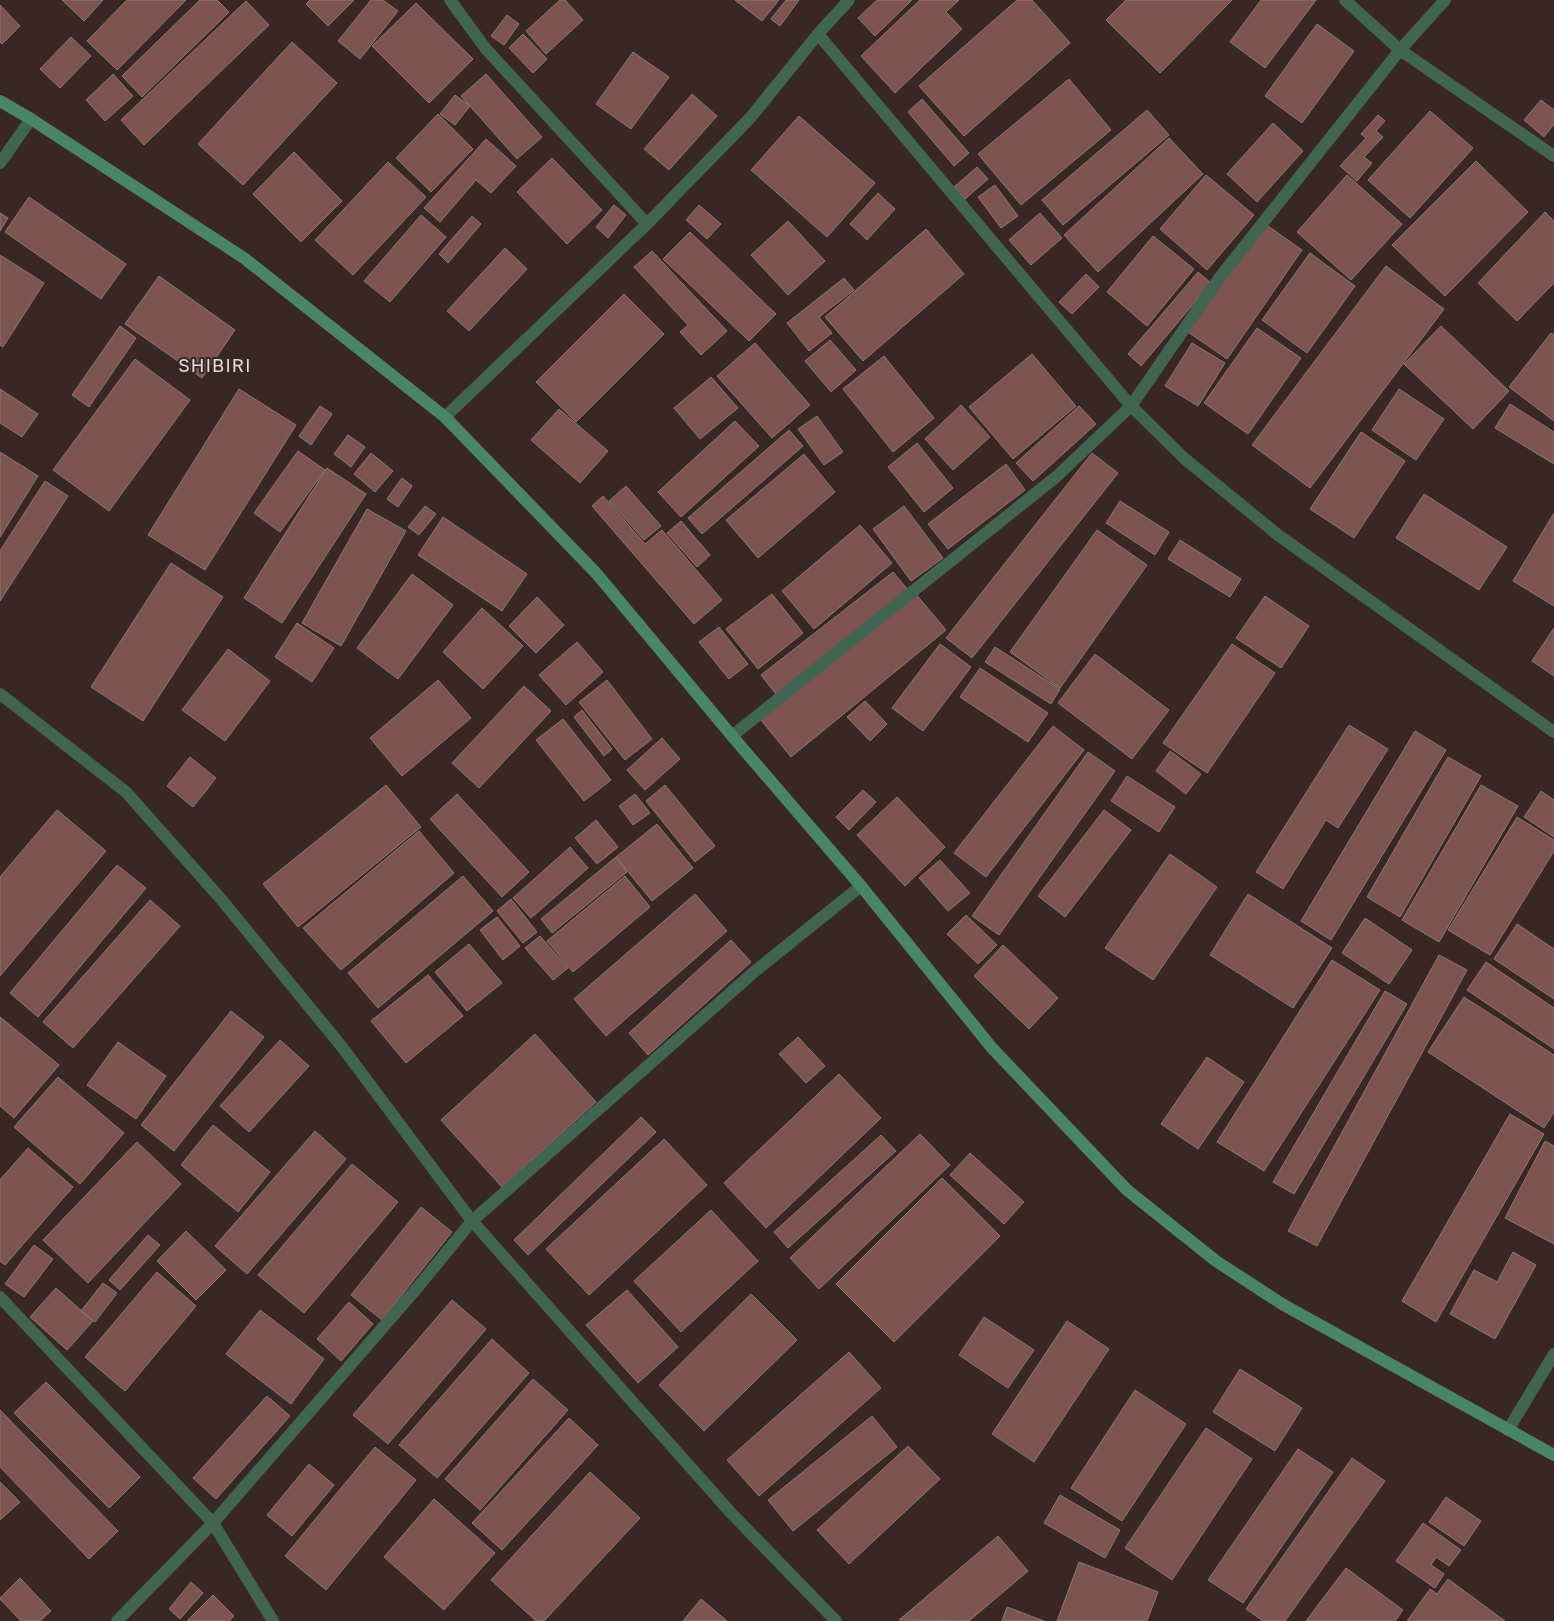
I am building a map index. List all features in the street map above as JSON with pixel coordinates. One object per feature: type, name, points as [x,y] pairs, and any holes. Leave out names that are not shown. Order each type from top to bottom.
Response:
[{"type":"main road","points":[[0,101],[31,119],[244,258],[445,417],[596,573],[732,736],[861,886],[992,1048],[1128,1190],[1216,1261],[1282,1304],[1554,1455]]},
{"type":"street","points":[[450,0],[486,49],[647,224]]},
{"type":"street","points":[[445,417],[647,224],[751,117],[818,34],[849,0]]},
{"type":"street","points":[[1345,0],[1400,50],[1554,156]]},
{"type":"street","points":[[732,736],[1056,477],[1131,406],[1220,277],[1400,50],[1445,0]]},
{"type":"street","points":[[818,34],[1131,406],[1185,459],[1278,535],[1554,732]]},
{"type":"street","points":[[0,163],[31,119]]},
{"type":"street","points":[[0,694],[126,792],[221,899],[342,1048],[472,1220],[732,1514],[836,1621]]},
{"type":"street","points":[[117,1621],[213,1523],[418,1287],[472,1220],[754,972],[861,886]]},
{"type":"street","points":[[0,1297],[213,1523],[273,1621]]},
{"type":"street","points":[[1508,1430],[1554,1354]]},
{"type":"building","points":[[62,0],[103,0],[84,21]]},
{"type":"building","points":[[127,0],[186,0],[117,70],[87,41]]},
{"type":"building","points":[[200,0],[217,0],[229,12],[142,97],[122,76]]},
{"type":"building","points":[[310,0],[354,0],[328,26],[306,4]]},
{"type":"building","points":[[371,0],[383,0],[398,11],[360,59],[338,41]]},
{"type":"building","points":[[560,0],[565,0],[583,20],[546,54],[526,31]]},
{"type":"building","points":[[735,0],[779,0],[762,21]]},
{"type":"building","points":[[786,0],[799,0],[780,26],[771,19]]},
{"type":"building","points":[[877,0],[912,0],[875,36],[858,18]]},
{"type":"building","points":[[920,0],[959,0],[946,12],[962,29],[895,93],[861,56]]},
{"type":"building","points":[[1017,0],[1032,0],[1070,43],[964,136],[919,86]]},
{"type":"building","points":[[1126,0],[1232,0],[1160,73],[1106,20]]},
{"type":"building","points":[[1261,0],[1316,0],[1265,68],[1230,42]]},
{"type":"building","points":[[246,1],[269,25],[144,145],[121,120]]},
{"type":"building","points":[[416,3],[473,59],[429,103],[372,46]]},
{"type":"building","points":[[0,5],[20,26],[2,44],[0,42]]},
{"type":"building","points":[[507,15],[519,24],[504,45],[491,36]]},
{"type":"building","points":[[1317,24],[1354,51],[1302,123],[1265,96]]},
{"type":"building","points":[[523,34],[547,59],[533,73],[509,48]]},
{"type":"building","points":[[71,37],[91,56],[60,88],[40,69]]},
{"type":"building","points":[[292,42],[337,83],[243,185],[198,144]]},
{"type":"building","points":[[633,52],[669,77],[631,129],[596,104]]},
{"type":"building","points":[[113,74],[133,96],[105,121],[86,100]]},
{"type":"building","points":[[486,74],[542,137],[517,159],[461,96]]},
{"type":"building","points":[[1069,79],[1111,130],[1021,205],[978,154]]},
{"type":"building","points":[[692,94],[717,116],[669,170],[644,149]]},
{"type":"building","points":[[455,95],[470,106],[455,125],[440,114]]},
{"type":"building","points":[[922,99],[969,153],[954,166],[908,112]]},
{"type":"building","points":[[1541,100],[1554,110],[1554,124],[1544,137],[1524,120]]},
{"type":"building","points":[[1147,110],[1169,135],[1063,225],[1042,200]]},
{"type":"building","points":[[1430,111],[1473,148],[1410,218],[1368,180]]},
{"type":"building","points":[[438,114],[473,149],[431,192],[396,158]]},
{"type":"building","points":[[1378,115],[1385,121],[1376,131],[1383,137],[1364,157],[1372,163],[1357,181],[1340,166],[1366,138],[1361,134]]},
{"type":"building","points":[[799,116],[875,183],[827,237],[751,170]]},
{"type":"building","points":[[1273,123],[1303,151],[1257,202],[1227,174]]},
{"type":"building","points":[[1169,138],[1203,174],[1098,272],[1064,235]]},
{"type":"building","points":[[486,139],[516,166],[491,193],[476,180],[440,222],[424,208]]},
{"type":"building","points":[[294,152],[342,201],[301,242],[253,194]]},
{"type":"building","points":[[552,158],[602,210],[567,244],[517,192]]},
{"type":"building","points":[[1476,161],[1528,212],[1445,296],[1392,245]]},
{"type":"building","points":[[388,162],[426,197],[353,275],[315,240]]},
{"type":"building","points":[[977,167],[988,179],[965,199],[954,187]]},
{"type":"building","points":[[1206,175],[1254,215],[1207,270],[1160,229]]},
{"type":"building","points":[[1347,175],[1402,224],[1351,280],[1297,232]]},
{"type":"building","points":[[995,185],[1018,216],[1001,228],[978,197]]},
{"type":"building","points":[[878,193],[895,209],[867,240],[850,224]]},
{"type":"building","points":[[29,197],[126,264],[101,299],[5,232]]},
{"type":"building","points":[[614,205],[626,215],[608,238],[596,227]]},
{"type":"building","points":[[699,205],[721,224],[707,239],[686,220]]},
{"type":"building","points":[[1545,212],[1554,221],[1554,283],[1517,321],[1478,283]]},
{"type":"building","points":[[0,213],[8,218],[0,231]]},
{"type":"building","points":[[1040,213],[1062,238],[1031,265],[1009,240]]},
{"type":"building","points":[[421,215],[446,237],[390,302],[364,281]]},
{"type":"building","points":[[472,216],[481,224],[448,263],[439,254]]},
{"type":"building","points":[[788,221],[825,261],[788,295],[751,255]]},
{"type":"building","points":[[1264,223],[1302,250],[1227,359],[1188,332]]},
{"type":"building","points":[[926,229],[964,274],[863,361],[825,317]]},
{"type":"building","points":[[690,232],[776,314],[749,341],[663,259]]},
{"type":"building","points":[[1153,236],[1194,269],[1147,326],[1107,292]]},
{"type":"building","points":[[505,248],[527,269],[469,331],[447,311]]},
{"type":"building","points":[[652,251],[727,331],[701,355],[680,332],[688,325],[634,267]]},
{"type":"building","points":[[1310,253],[1355,286],[1307,353],[1262,320]]},
{"type":"building","points":[[0,255],[44,283],[3,347],[0,345]]},
{"type":"building","points":[[1386,266],[1444,309],[1310,488],[1252,445]]},
{"type":"building","points":[[1198,272],[1211,283],[1141,366],[1128,354]]},
{"type":"building","points":[[1086,274],[1099,287],[1072,314],[1059,302]]},
{"type":"building","points":[[159,276],[235,330],[202,378],[125,324]]},
{"type":"building","points":[[844,278],[854,290],[819,317],[832,333],[809,351],[787,323]]},
{"type":"building","points":[[624,294],[664,334],[576,422],[536,382]]},
{"type":"building","points":[[120,326],[136,338],[89,407],[72,395]]},
{"type":"building","points":[[1441,326],[1509,391],[1473,429],[1404,364]]},
{"type":"building","points":[[1257,328],[1301,358],[1248,434],[1204,403]]},
{"type":"building","points":[[1551,333],[1554,335],[1554,421],[1509,387]]},
{"type":"building","points":[[830,340],[856,370],[831,392],[805,361]]},
{"type":"building","points":[[755,343],[810,405],[772,438],[717,376]]},
{"type":"building","points":[[1192,343],[1225,363],[1198,406],[1165,386]]},
{"type":"building","points":[[1032,354],[1076,406],[1013,459],[969,407]]},
{"type":"building","points":[[884,356],[934,418],[893,452],[843,389]]},
{"type":"building","points":[[135,359],[190,400],[109,511],[53,470]]},
{"type":"building","points":[[711,377],[738,408],[700,439],[674,408]]},
{"type":"building","points":[[0,389],[38,414],[22,437],[0,423]]},
{"type":"building","points":[[239,389],[296,425],[205,570],[148,535]]},
{"type":"building","points":[[1399,389],[1444,419],[1416,460],[1372,430]]},
{"type":"building","points":[[1510,404],[1554,432],[1554,464],[1495,428]]},
{"type":"building","points":[[961,405],[990,437],[953,470],[925,439]]},
{"type":"building","points":[[320,406],[332,414],[311,445],[299,436]]},
{"type":"building","points":[[1079,406],[1096,424],[1033,481],[1016,463]]},
{"type":"building","points":[[559,409],[608,451],[580,483],[531,440]]},
{"type":"building","points":[[817,416],[843,452],[824,465],[798,429]]},
{"type":"building","points":[[735,421],[759,446],[681,517],[658,492]]},
{"type":"building","points":[[789,430],[803,446],[702,534],[688,518]]},
{"type":"building","points":[[1361,432],[1405,461],[1354,538],[1310,509]]},
{"type":"building","points":[[348,435],[365,447],[351,467],[334,454]]},
{"type":"building","points":[[917,443],[953,488],[924,512],[888,467]]},
{"type":"building","points":[[298,451],[325,470],[280,532],[254,513]]},
{"type":"building","points":[[0,452],[38,476],[0,537]]},
{"type":"building","points":[[371,453],[393,471],[375,492],[354,474]]},
{"type":"building","points":[[1092,453],[1118,473],[972,658],[946,638]]},
{"type":"building","points":[[804,454],[835,492],[758,558],[726,520]]},
{"type":"building","points":[[1006,464],[1025,490],[948,549],[928,524]]},
{"type":"building","points":[[327,468],[366,494],[282,623],[244,598]]},
{"type":"building","points":[[402,478],[412,486],[398,507],[387,499]]},
{"type":"building","points":[[45,481],[68,496],[0,601],[0,551]]},
{"type":"building","points":[[626,486],[661,526],[644,540],[609,501]]},
{"type":"building","points":[[1424,494],[1507,547],[1479,590],[1396,538]]},
{"type":"building","points":[[603,496],[645,544],[662,530],[722,600],[694,624],[592,506]]},
{"type":"building","points":[[1120,501],[1169,532],[1155,555],[1106,523]]},
{"type":"building","points":[[425,506],[436,514],[419,535],[408,527]]},
{"type":"building","points":[[904,506],[943,558],[911,581],[873,529]]},
{"type":"building","points":[[367,509],[406,531],[341,646],[302,623]]},
{"type":"building","points":[[1554,513],[1554,606],[1513,581]]},
{"type":"building","points":[[443,517],[527,574],[502,611],[418,555]]},
{"type":"building","points":[[681,521],[710,555],[697,567],[667,533]]},
{"type":"building","points":[[860,525],[892,563],[814,629],[782,591]]},
{"type":"building","points":[[1097,530],[1147,565],[1060,688],[1010,652]]},
{"type":"building","points":[[1180,540],[1241,579],[1230,597],[1168,559]]},
{"type":"building","points":[[171,563],[223,597],[143,721],[91,687]]},
{"type":"building","points":[[893,572],[908,590],[776,694],[761,675]]},
{"type":"building","points":[[412,574],[453,605],[398,679],[357,648]]},
{"type":"building","points":[[915,593],[946,630],[791,757],[761,720]]},
{"type":"building","points":[[772,594],[803,633],[758,669],[726,629]]},
{"type":"building","points":[[1265,596],[1309,626],[1281,668],[1236,638]]},
{"type":"building","points":[[537,597],[564,625],[536,653],[509,626]]},
{"type":"building","points":[[482,608],[523,646],[483,689],[443,652]]},
{"type":"building","points":[[297,623],[334,648],[312,682],[275,657]]},
{"type":"building","points":[[719,627],[748,664],[729,679],[699,642]]},
{"type":"building","points":[[1554,628],[1554,676],[1532,661]]},
{"type":"building","points":[[577,642],[603,672],[566,705],[539,675]]},
{"type":"building","points":[[940,644],[971,667],[923,731],[892,708]]},
{"type":"building","points":[[1232,644],[1275,673],[1207,773],[1163,743]]},
{"type":"building","points":[[995,647],[1060,689],[1051,704],[985,662]]},
{"type":"building","points":[[228,649],[270,681],[225,741],[182,710]]},
{"type":"building","points":[[1095,654],[1169,710],[1132,759],[1058,703]]},
{"type":"building","points":[[980,668],[1048,713],[1028,742],[960,697]]},
{"type":"building","points":[[438,680],[471,718],[402,776],[370,738]]},
{"type":"building","points":[[607,680],[652,739],[625,760],[579,702]]},
{"type":"building","points":[[524,686],[551,711],[479,788],[452,763]]},
{"type":"building","points":[[865,701],[887,724],[870,741],[847,717]]},
{"type":"building","points":[[582,710],[612,749],[604,756],[574,717]]},
{"type":"building","points":[[563,719],[611,780],[584,801],[536,740]]},
{"type":"building","points":[[1349,725],[1388,749],[1338,828],[1326,820],[1283,889],[1256,872]]},
{"type":"building","points":[[1053,726],[1084,750],[986,877],[954,853]]},
{"type":"building","points":[[1415,731],[1446,750],[1331,940],[1301,921]]},
{"type":"building","points":[[662,738],[680,759],[645,790],[627,770]]},
{"type":"building","points":[[1170,751],[1201,774],[1186,794],[1156,771]]},
{"type":"building","points":[[1088,752],[1115,771],[999,935],[972,916]]},
{"type":"building","points":[[190,757],[216,778],[193,807],[167,786]]},
{"type":"building","points":[[1448,757],[1481,776],[1400,917],[1367,897]]},
{"type":"building","points":[[1127,776],[1175,807],[1159,832],[1111,801]]},
{"type":"building","points":[[386,785],[421,827],[298,927],[263,884]]},
{"type":"building","points":[[665,785],[715,846],[695,862],[646,801]]},
{"type":"building","points":[[1481,785],[1518,806],[1439,942],[1402,920]]},
{"type":"building","points":[[863,790],[876,802],[849,830],[836,817]]},
{"type":"building","points":[[1541,791],[1554,800],[1554,837],[1524,817]]},
{"type":"building","points":[[457,794],[529,872],[502,897],[430,819]]},
{"type":"building","points":[[635,794],[650,813],[633,825],[619,806]]},
{"type":"building","points":[[897,797],[945,847],[905,886],[857,835]]},
{"type":"building","points":[[57,810],[106,851],[0,976],[0,877]]},
{"type":"building","points":[[1104,810],[1131,830],[1065,917],[1038,896]]},
{"type":"building","points":[[1517,817],[1554,840],[1554,851],[1490,955],[1448,930]]},
{"type":"building","points":[[596,820],[618,847],[597,864],[575,838]]},
{"type":"building","points":[[657,824],[693,868],[652,901],[616,857]]},
{"type":"building","points":[[419,831],[454,873],[341,970],[303,928]]},
{"type":"building","points":[[570,847],[588,868],[531,918],[513,898]]},
{"type":"building","points":[[1170,854],[1217,887],[1153,980],[1105,948]]},
{"type":"building","points":[[616,857],[627,872],[552,933],[541,919]]},
{"type":"building","points":[[940,860],[970,893],[948,911],[919,878]]},
{"type":"building","points":[[117,865],[146,888],[38,1017],[10,993]]},
{"type":"building","points":[[463,876],[493,911],[378,1008],[348,973]]},
{"type":"building","points":[[625,876],[650,907],[573,972],[547,941]]},
{"type":"building","points":[[695,894],[727,931],[606,1036],[574,999]]},
{"type":"building","points":[[1248,894],[1332,948],[1293,1008],[1210,955]]},
{"type":"building","points":[[511,899],[537,932],[523,943],[497,911]]},
{"type":"building","points":[[150,900],[180,926],[73,1048],[43,1022]]},
{"type":"building","points":[[966,915],[997,945],[978,964],[947,934]]},
{"type":"building","points":[[497,917],[520,946],[503,960],[480,930]]},
{"type":"building","points":[[1365,918],[1412,950],[1389,984],[1342,953]]},
{"type":"building","points":[[1517,924],[1554,949],[1554,999],[1494,959]]},
{"type":"building","points":[[540,936],[568,968],[553,980],[525,948]]},
{"type":"building","points":[[731,940],[751,962],[648,1055],[629,1033]]},
{"type":"building","points":[[469,944],[502,983],[467,1011],[435,972]]},
{"type":"building","points":[[1003,945],[1058,998],[1029,1029],[974,976]]},
{"type":"building","points":[[1439,955],[1467,970],[1317,1246],[1288,1231]]},
{"type":"building","points":[[1332,960],[1380,990],[1264,1171],[1217,1142]]},
{"type":"building","points":[[1486,962],[1554,1008],[1554,1049],[1467,990]]},
{"type":"building","points":[[428,975],[463,1016],[406,1063],[371,1021]]},
{"type":"building","points":[[1385,991],[1407,1004],[1294,1194],[1273,1182]]},
{"type":"building","points":[[1464,997],[1554,1055],[1554,1112],[1544,1128],[1428,1052]]},
{"type":"building","points":[[231,1011],[264,1037],[174,1151],[141,1125]]},
{"type":"building","points":[[0,1017],[59,1065],[14,1118],[0,1106]]},
{"type":"building","points":[[535,1034],[596,1102],[502,1187],[441,1120]]},
{"type":"building","points":[[798,1037],[825,1066],[806,1083],[779,1054]]},
{"type":"building","points":[[280,1040],[309,1066],[249,1132],[220,1106]]},
{"type":"building","points":[[118,1042],[166,1076],[136,1119],[87,1085]]},
{"type":"building","points":[[1207,1057],[1244,1082],[1198,1149],[1161,1124]]},
{"type":"building","points":[[839,1074],[881,1118],[766,1228],[724,1183]]},
{"type":"building","points":[[58,1077],[124,1133],[80,1184],[14,1127]]},
{"type":"building","points":[[1510,1114],[1544,1134],[1436,1322],[1402,1301]]},
{"type":"building","points":[[641,1117],[656,1132],[528,1255],[514,1240]]},
{"type":"building","points":[[213,1125],[270,1172],[238,1212],[181,1165]]},
{"type":"building","points":[[315,1131],[346,1159],[247,1274],[215,1246]]},
{"type":"building","points":[[920,1134],[950,1165],[819,1289],[790,1258]]},
{"type":"building","points":[[881,1135],[896,1151],[788,1248],[774,1232]]},
{"type":"building","points":[[664,1139],[707,1185],[589,1295],[546,1249]]},
{"type":"building","points":[[1545,1141],[1554,1146],[1554,1244],[1505,1218]]},
{"type":"building","points":[[137,1142],[181,1184],[88,1283],[43,1240]]},
{"type":"building","points":[[28,1148],[73,1187],[5,1265],[0,1261],[0,1180]]},
{"type":"building","points":[[970,1153],[1024,1202],[1004,1224],[950,1175]]},
{"type":"building","points":[[352,1164],[398,1202],[304,1313],[258,1275]]},
{"type":"building","points":[[942,1178],[1000,1236],[894,1342],[836,1284]]},
{"type":"building","points":[[421,1207],[452,1232],[382,1320],[351,1295]]},
{"type":"building","points":[[711,1210],[758,1261],[681,1332],[634,1281]]},
{"type":"building","points":[[186,1231],[226,1270],[196,1300],[157,1261]]},
{"type":"building","points":[[148,1235],[160,1245],[120,1290],[109,1280]]},
{"type":"building","points":[[34,1245],[53,1259],[24,1297],[5,1284]]},
{"type":"building","points":[[1513,1252],[1536,1265],[1495,1339],[1450,1314],[1474,1270],[1497,1282]]},
{"type":"building","points":[[157,1272],[196,1306],[125,1391],[85,1357]]},
{"type":"building","points":[[103,1283],[117,1293],[95,1322],[81,1311]]},
{"type":"building","points":[[56,1288],[93,1321],[67,1350],[30,1317]]},
{"type":"building","points":[[627,1290],[678,1347],[638,1383],[586,1325]]},
{"type":"building","points":[[751,1294],[797,1340],[704,1431],[659,1385]]},
{"type":"building","points":[[452,1300],[486,1329],[388,1444],[353,1415]]},
{"type":"building","points":[[349,1302],[373,1324],[341,1361],[317,1339]]},
{"type":"building","points":[[260,1310],[324,1359],[291,1404],[226,1354]]},
{"type":"building","points":[[984,1317],[1034,1350],[1008,1388],[959,1355]]},
{"type":"building","points":[[1067,1321],[1109,1349],[1034,1462],[992,1434]]},
{"type":"building","points":[[492,1339],[529,1373],[437,1478],[399,1445]]},
{"type":"building","points":[[849,1352],[881,1388],[759,1496],[727,1460]]},
{"type":"building","points":[[1240,1369],[1302,1408],[1275,1451],[1213,1412]]},
{"type":"building","points":[[533,1379],[568,1410],[480,1510],[445,1479]]},
{"type":"building","points":[[46,1382],[140,1477],[109,1508],[14,1413]]},
{"type":"building","points":[[1135,1390],[1186,1424],[1122,1521],[1071,1488]]},
{"type":"building","points":[[267,1396],[290,1416],[216,1499],[193,1478]]},
{"type":"building","points":[[0,1410],[118,1531],[89,1559],[0,1467]]},
{"type":"building","points":[[872,1416],[897,1447],[793,1531],[768,1500]]},
{"type":"building","points":[[569,1418],[598,1445],[502,1550],[472,1523]]},
{"type":"building","points":[[1206,1428],[1252,1459],[1172,1580],[1125,1548]]},
{"type":"building","points":[[908,1446],[940,1479],[849,1564],[817,1530]]},
{"type":"building","points":[[375,1447],[416,1480],[326,1590],[285,1556]]},
{"type":"building","points":[[1298,1449],[1333,1472],[1243,1603],[1208,1580]]},
{"type":"building","points":[[1352,1458],[1385,1481],[1285,1621],[1263,1621],[1246,1609]]},
{"type":"building","points":[[309,1464],[334,1485],[292,1536],[267,1515]]},
{"type":"building","points":[[590,1472],[640,1518],[544,1621],[536,1621],[491,1580]]},
{"type":"building","points":[[0,1482],[20,1502],[0,1520]]},
{"type":"building","points":[[1060,1495],[1120,1530],[1105,1558],[1044,1523]]},
{"type":"building","points":[[1446,1497],[1481,1521],[1464,1546],[1429,1522]]},
{"type":"building","points":[[434,1499],[495,1553],[444,1610],[384,1557]]},
{"type":"building","points":[[1423,1523],[1461,1550],[1449,1566],[1436,1557],[1431,1565],[1444,1574],[1435,1588],[1396,1561]]},
{"type":"building","points":[[998,1536],[1028,1571],[969,1621],[899,1620]]},
{"type":"building","points":[[1079,1562],[1158,1592],[1147,1621],[1057,1621]]},
{"type":"building","points":[[1346,1568],[1403,1610],[1395,1621],[1306,1621]]},
{"type":"building","points":[[20,1578],[51,1611],[40,1621],[21,1621],[0,1599]]},
{"type":"building","points":[[1448,1579],[1505,1621],[1407,1621],[1430,1589],[1437,1594]]},
{"type":"building","points":[[191,1582],[203,1593],[180,1619],[169,1609]]},
{"type":"building","points":[[213,1595],[234,1616],[229,1621],[187,1621]]},
{"type":"building","points":[[701,1599],[727,1621],[683,1621]]},
{"type":"building","points":[[1007,1607],[1044,1621],[1002,1621]]},
{"type":"district","name":"SHIBIRI","points":[[215,365]]}]
